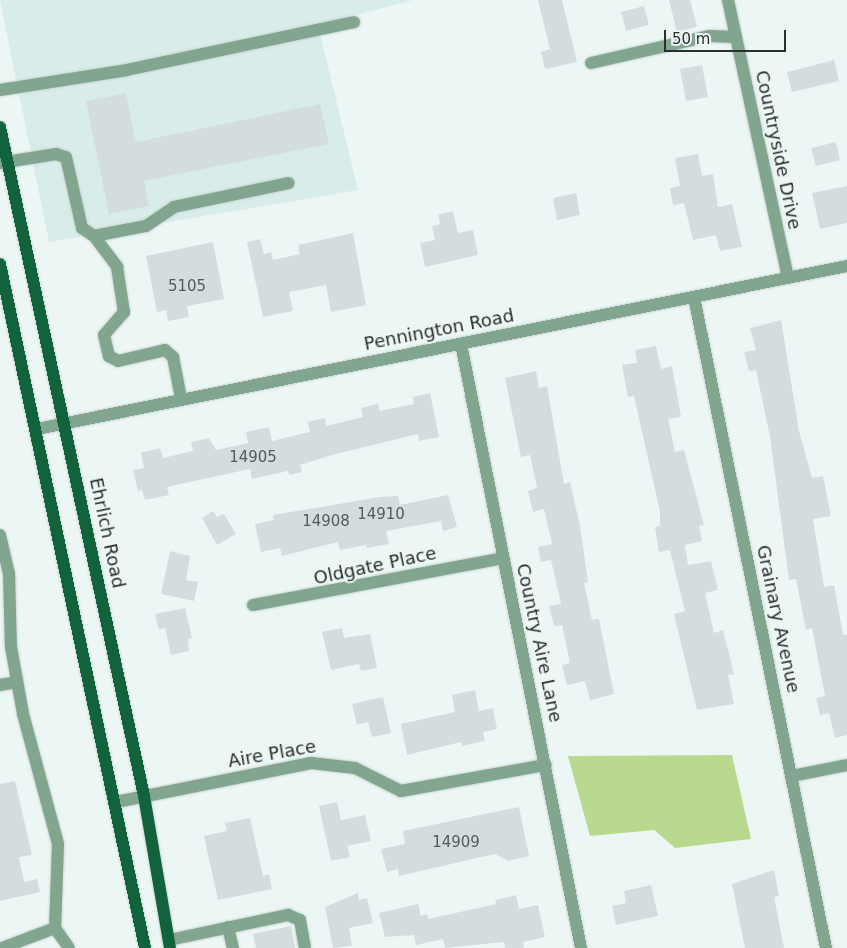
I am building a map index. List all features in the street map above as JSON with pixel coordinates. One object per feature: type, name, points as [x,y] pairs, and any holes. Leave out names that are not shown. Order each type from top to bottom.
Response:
[{"type":"main road","name":"Ehrlich Road","points":[[0,127],[4,163],[67,422],[144,796],[170,944]]},
{"type":"main road","points":[[0,264],[37,429],[145,948]]},
{"type":"street","name":"Countryside Drive","points":[[728,0],[788,278]]},
{"type":"street","points":[[0,90],[127,70],[354,22]]},
{"type":"street","points":[[592,63],[710,36],[736,37]]},
{"type":"street","points":[[4,163],[56,154],[66,157],[82,228],[94,236],[99,249],[117,266],[124,312],[104,335],[109,356],[118,361],[165,350],[173,357],[180,398]]},
{"type":"street","points":[[94,236],[146,226],[174,207],[289,183]]},
{"type":"street","name":"Pennington Road","points":[[37,429],[180,398],[461,344],[847,266]]},
{"type":"street","name":"Grainary Avenue","points":[[694,297],[826,948]]},
{"type":"street","name":"Country Aire Lane","points":[[461,344],[581,948]]},
{"type":"street","points":[[0,535],[9,572],[17,682],[58,844],[55,928],[69,948]]},
{"type":"street","name":"Oldgate Place","points":[[253,605],[290,602],[503,558]]},
{"type":"street","points":[[0,685],[17,682]]},
{"type":"street","name":"Aire Place","points":[[116,802],[310,763],[355,768],[401,791],[428,789],[546,765]]},
{"type":"street","points":[[792,776],[847,765]]},
{"type":"street","points":[[170,944],[228,927],[294,916],[300,920],[305,948]]},
{"type":"street","points":[[228,927],[233,948]]},
{"type":"street","points":[[2,948],[55,928]]},
{"type":"shaded area","points":[[0,0],[413,0],[318,25],[358,190],[49,242]]},
{"type":"green space","points":[[732,755],[751,839],[675,848],[654,830],[590,836],[568,756]]},
{"type":"building","points":[[538,0],[562,0],[577,62],[545,69],[541,52],[550,49]]},
{"type":"building","points":[[669,0],[690,0],[697,27],[677,32]]},
{"type":"building","points":[[644,6],[649,25],[626,31],[621,12]]},
{"type":"building","points":[[834,60],[839,81],[792,92],[787,72]]},
{"type":"building","points":[[702,65],[708,97],[686,101],[680,69]]},
{"type":"building","points":[[126,93],[136,142],[320,104],[329,144],[144,181],[149,206],[109,214],[86,101]]},
{"type":"building","points":[[836,142],[840,160],[816,166],[811,148]]},
{"type":"building","points":[[698,154],[702,176],[713,174],[718,207],[732,204],[742,247],[720,251],[716,235],[693,240],[684,203],[673,205],[670,188],[680,186],[675,158]]},
{"type":"building","points":[[847,186],[847,223],[820,229],[812,193]]},
{"type":"building","points":[[576,193],[580,215],[557,220],[553,198]]},
{"type":"building","points":[[453,211],[458,233],[473,230],[478,255],[425,267],[420,243],[435,240],[432,226],[440,224],[438,215]]},
{"type":"building","points":[[353,233],[366,305],[331,312],[326,285],[289,292],[293,311],[263,317],[247,242],[260,239],[264,254],[271,252],[273,260],[300,254],[298,245]]},
{"type":"building","points":[[213,242],[224,299],[187,306],[189,317],[168,321],[166,310],[157,312],[146,256]]},
{"type":"building","points":[[781,320],[799,431],[812,478],[823,476],[831,516],[813,519],[824,587],[834,585],[843,635],[847,635],[847,735],[835,738],[829,713],[820,715],[816,698],[825,696],[812,628],[806,630],[796,579],[789,580],[770,437],[756,370],[749,371],[744,352],[756,350],[750,328]]},
{"type":"building","points":[[656,346],[661,369],[672,366],[681,417],[668,419],[675,452],[684,450],[704,525],[699,526],[702,541],[685,545],[688,565],[711,561],[718,590],[705,593],[714,633],[723,630],[734,674],[728,675],[734,704],[697,710],[674,614],[685,611],[670,550],[659,552],[655,527],[660,526],[660,512],[634,396],[628,397],[622,365],[637,363],[635,350]]},
{"type":"building","points":[[536,371],[539,388],[547,386],[564,484],[570,482],[580,526],[588,582],[584,583],[592,620],[599,619],[614,694],[590,700],[585,681],[567,685],[562,665],[570,663],[562,625],[554,626],[549,606],[561,604],[551,560],[541,562],[538,547],[552,544],[544,509],[533,512],[528,491],[537,488],[530,455],[521,457],[505,378]]},
{"type":"building","points":[[430,393],[439,437],[419,441],[418,434],[332,455],[300,465],[302,472],[289,475],[288,471],[252,479],[250,469],[167,487],[169,495],[145,500],[142,490],[138,491],[133,470],[144,468],[141,453],[160,448],[163,458],[193,451],[191,442],[209,438],[216,450],[248,443],[246,432],[269,427],[272,441],[310,432],[308,422],[325,418],[326,426],[363,417],[361,408],[378,404],[380,411],[414,404],[413,397]]},
{"type":"building","points":[[448,495],[457,527],[443,531],[441,521],[386,531],[389,544],[367,548],[366,545],[340,550],[338,542],[282,556],[280,548],[261,552],[255,524],[274,520],[273,515],[380,497],[398,496],[400,505]]},
{"type":"building","points":[[213,511],[217,517],[224,514],[236,534],[217,545],[202,518]]},
{"type":"building","points":[[170,551],[190,556],[186,580],[198,582],[194,601],[161,594]]},
{"type":"building","points":[[185,608],[192,638],[188,639],[189,651],[171,655],[165,628],[159,630],[155,614]]},
{"type":"building","points":[[342,628],[344,638],[370,634],[377,668],[361,671],[359,664],[331,670],[322,632]]},
{"type":"building","points":[[475,690],[479,711],[493,708],[497,729],[483,732],[485,741],[462,746],[461,742],[407,755],[401,724],[455,712],[452,695]]},
{"type":"building","points":[[383,697],[391,733],[372,737],[368,722],[357,725],[352,704]]},
{"type":"building","points":[[15,781],[32,855],[19,857],[24,882],[37,879],[40,892],[0,901],[0,784]]},
{"type":"building","points":[[337,802],[341,820],[365,815],[371,841],[347,846],[350,857],[331,861],[319,806]]},
{"type":"building","points":[[519,807],[529,856],[508,861],[495,854],[399,876],[398,869],[387,872],[381,849],[405,844],[403,831]]},
{"type":"building","points":[[250,818],[263,876],[269,874],[272,889],[218,900],[204,836],[227,831],[225,823]]},
{"type":"building","points":[[774,870],[779,896],[774,897],[784,948],[745,948],[732,884]]},
{"type":"building","points":[[651,885],[658,916],[616,925],[612,906],[626,903],[624,891]]},
{"type":"building","points":[[358,893],[359,900],[367,898],[373,923],[349,928],[352,946],[333,948],[325,907]]},
{"type":"building","points":[[516,895],[519,909],[538,905],[545,937],[523,942],[524,948],[505,948],[504,942],[445,948],[443,939],[416,945],[414,935],[385,937],[379,913],[418,904],[421,916],[427,914],[428,919],[496,904],[495,900]]},
{"type":"building","points":[[291,926],[295,948],[256,948],[253,934]]}]
